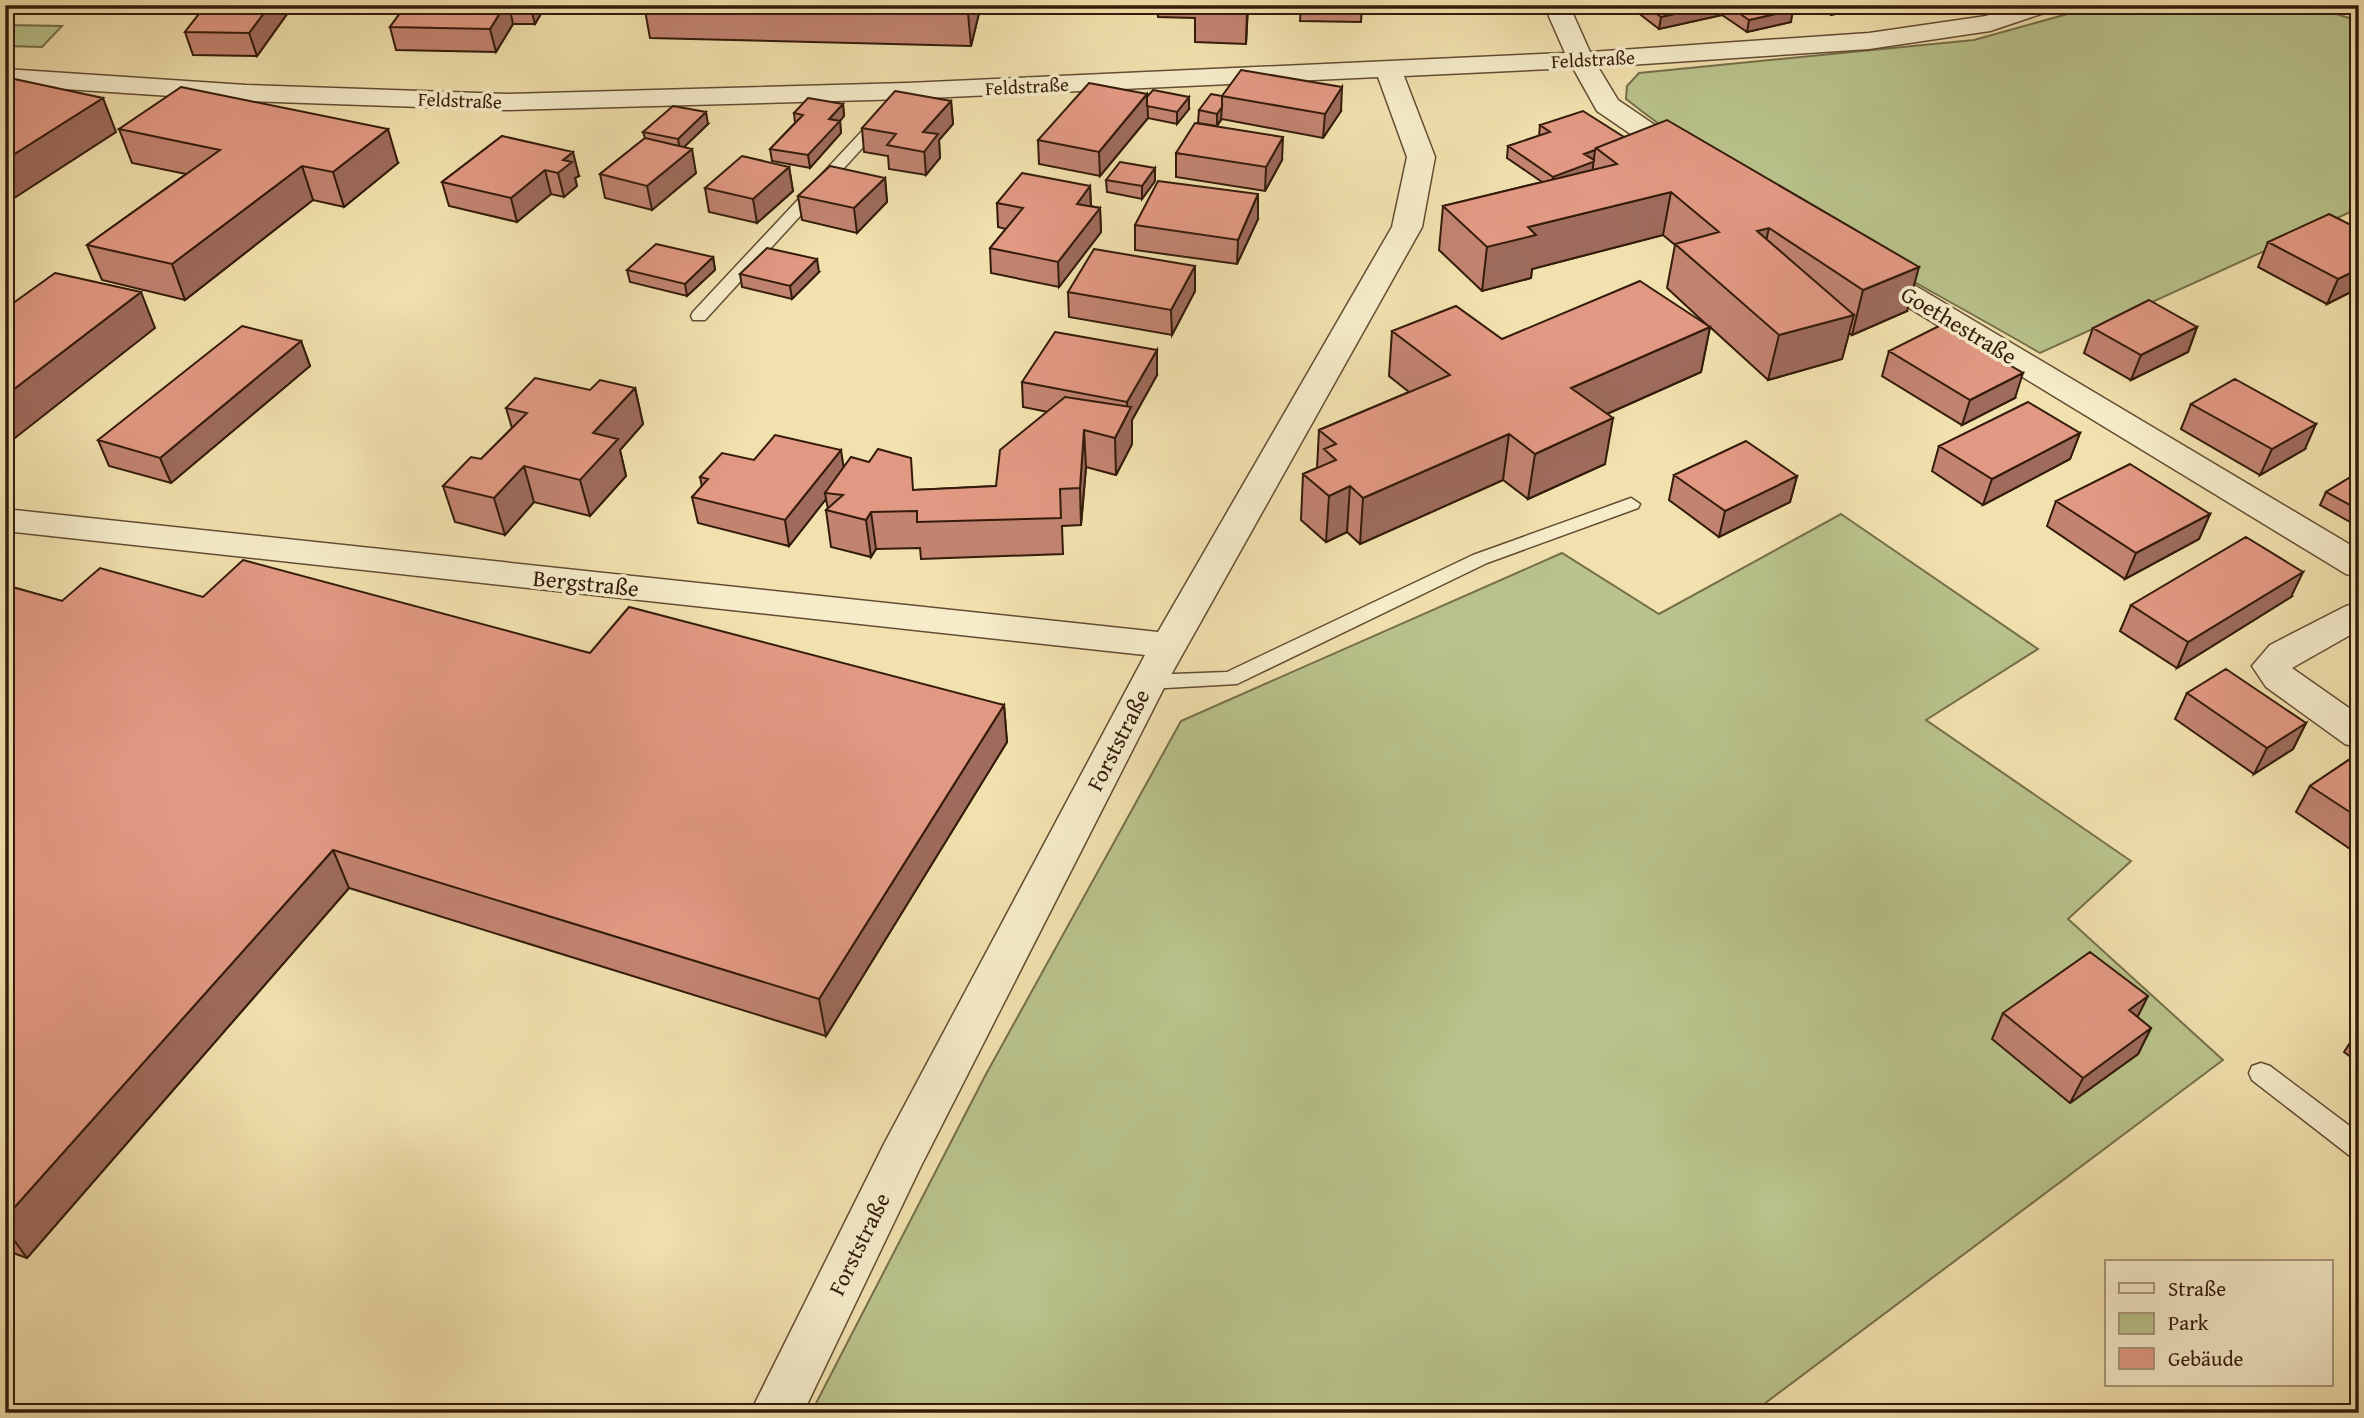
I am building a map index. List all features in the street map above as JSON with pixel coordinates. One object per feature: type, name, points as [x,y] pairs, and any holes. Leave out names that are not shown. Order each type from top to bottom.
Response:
[{"type":"street","points":[[1556,5],[1581,60],[1607,105],[1707,173]]},
{"type":"street","name":"Feldstraße","points":[[5,77],[246,93],[508,102],[907,91],[1581,60],[1870,41],[1990,23],[2044,5]]},
{"type":"street","name":"Forststraße","points":[[776,1413],[901,1158],[1167,645],[1408,227],[1421,157],[1388,68]]},
{"type":"street","name":"Goethestraße","points":[[1837,252],[2359,566]]},
{"type":"street","name":"Bergstraße","points":[[5,520],[1167,645]]},
{"type":"street","points":[[2359,615],[2283,654],[2271,666],[2279,678],[2359,734]]},
{"type":"lane","points":[[699,316],[907,91]]},
{"type":"lane","points":[[1148,682],[1230,679],[1480,559],[1631,504]]},
{"type":"lane","points":[[2261,1073],[2359,1148]]},
{"type":"green space","points":[[2100,5],[2307,5],[2359,21],[2359,208],[2040,353],[1776,202],[1674,135],[1626,99],[1627,86],[1639,73],[1974,40]]},
{"type":"green space","points":[[5,25],[62,26],[42,47],[5,46]]},
{"type":"green space","points":[[1841,514],[2038,649],[1926,720],[2131,861],[2068,919],[2223,1060],[1752,1413],[811,1413],[985,1076],[1181,721],[1562,553],[1659,614]]},
{"type":"building","points":[[206,5],[270,5],[249,33],[185,32]]},
{"type":"building","points":[[406,5],[505,5],[490,29],[390,27]]},
{"type":"building","points":[[644,5],[970,5],[968,13],[644,6]]},
{"type":"building","points":[[1196,5],[1247,5],[1247,11],[1195,10]]},
{"type":"building","points":[[1645,5],[1715,5],[1661,17]]},
{"type":"building","points":[[1727,5],[1786,5],[1793,10],[1749,20]]},
{"type":"building","points":[[1241,70],[1342,87],[1325,114],[1222,96]]},
{"type":"building","points":[[5,77],[103,98],[5,160]]},
{"type":"building","points":[[1089,83],[1147,94],[1099,152],[1038,140]]},
{"type":"building","points":[[181,87],[388,129],[333,172],[302,166],[172,264],[87,245],[220,150],[119,129]]},
{"type":"building","points":[[1153,90],[1189,97],[1177,112],[1147,106],[1147,97]]},
{"type":"building","points":[[895,91],[951,101],[923,132],[938,134],[924,152],[887,145],[896,134],[862,128]]},
{"type":"building","points":[[1211,94],[1222,96],[1222,107],[1217,114],[1199,110]]},
{"type":"building","points":[[808,98],[843,104],[829,119],[840,121],[808,155],[770,149],[803,115],[794,113]]},
{"type":"building","points":[[673,106],[706,112],[678,139],[643,132]]},
{"type":"building","points":[[1583,111],[1624,137],[1584,154],[1594,160],[1593,162],[1553,177],[1508,146],[1550,132],[1540,125]]},
{"type":"building","points":[[1667,120],[1919,267],[1863,290],[1769,228],[1757,231],[1854,315],[1779,335],[1675,244],[1719,232],[1671,192],[1528,227],[1536,235],[1487,247],[1443,206],[1617,164],[1596,148]]},
{"type":"building","points":[[1195,123],[1283,137],[1266,167],[1176,153]]},
{"type":"building","points":[[502,136],[573,152],[563,160],[572,162],[558,173],[545,170],[511,198],[442,182]]},
{"type":"building","points":[[645,138],[692,149],[647,186],[600,174]]},
{"type":"building","points":[[742,156],[789,167],[753,199],[705,188]]},
{"type":"building","points":[[1120,162],[1155,168],[1142,186],[1106,180]]},
{"type":"building","points":[[830,166],[885,178],[854,208],[798,196]]},
{"type":"building","points":[[1022,173],[1090,186],[1077,204],[1100,208],[1058,262],[990,248],[1023,208],[997,203]]},
{"type":"building","points":[[1158,181],[1258,194],[1238,240],[1135,225]]},
{"type":"building","points":[[2329,214],[2359,229],[2359,269],[2338,279],[2268,242]]},
{"type":"building","points":[[656,244],[713,257],[685,284],[627,270]]},
{"type":"building","points":[[767,248],[817,259],[790,286],[740,274]]},
{"type":"building","points":[[1094,249],[1195,266],[1171,310],[1068,292]]},
{"type":"building","points":[[55,273],[141,292],[5,396],[5,309]]},
{"type":"building","points":[[1640,281],[1710,327],[1571,388],[1613,418],[1535,454],[1509,434],[1363,498],[1350,486],[1329,496],[1303,474],[1336,460],[1324,449],[1336,444],[1319,430],[1450,375],[1392,331],[1456,306],[1502,339]]},
{"type":"building","points":[[2149,300],[2197,327],[2141,355],[2093,328]]},
{"type":"building","points":[[1941,325],[2023,373],[1970,400],[1889,351]]},
{"type":"building","points":[[242,326],[301,341],[160,458],[98,440]]},
{"type":"building","points":[[1055,332],[1157,350],[1127,402],[1022,382]]},
{"type":"building","points":[[535,378],[590,390],[600,380],[635,388],[593,433],[618,439],[580,480],[524,466],[494,498],[443,486],[471,457],[481,459],[527,413],[506,408]]},
{"type":"building","points":[[2235,379],[2316,424],[2272,449],[2191,404]]},
{"type":"building","points":[[1065,397],[1131,407],[1115,438],[1084,430],[1080,488],[1060,489],[1061,518],[917,522],[917,511],[871,512],[866,520],[826,510],[843,495],[825,493],[851,457],[869,462],[878,449],[911,458],[913,490],[996,486],[1000,450]]},
{"type":"building","points":[[2028,402],[2080,433],[1992,479],[1939,446]]},
{"type":"building","points":[[775,435],[841,450],[785,520],[692,497],[708,479],[700,477],[722,453],[754,460]]},
{"type":"building","points":[[1746,441],[1797,476],[1725,511],[1674,475]]},
{"type":"building","points":[[2130,464],[2210,514],[2136,553],[2056,501]]},
{"type":"building","points":[[2359,472],[2359,510],[2326,492]]},
{"type":"building","points":[[2246,537],[2303,572],[2188,642],[2131,605]]},
{"type":"building","points":[[243,560],[590,653],[629,607],[1004,705],[819,999],[333,850],[5,1218],[5,585],[62,601],[100,568],[203,597]]},
{"type":"building","points":[[2226,669],[2306,723],[2267,748],[2187,693]]},
{"type":"building","points":[[2359,753],[2359,818],[2310,786]]},
{"type":"building","points":[[2090,952],[2148,996],[2129,1010],[2151,1028],[2083,1078],[2003,1013]]}]
